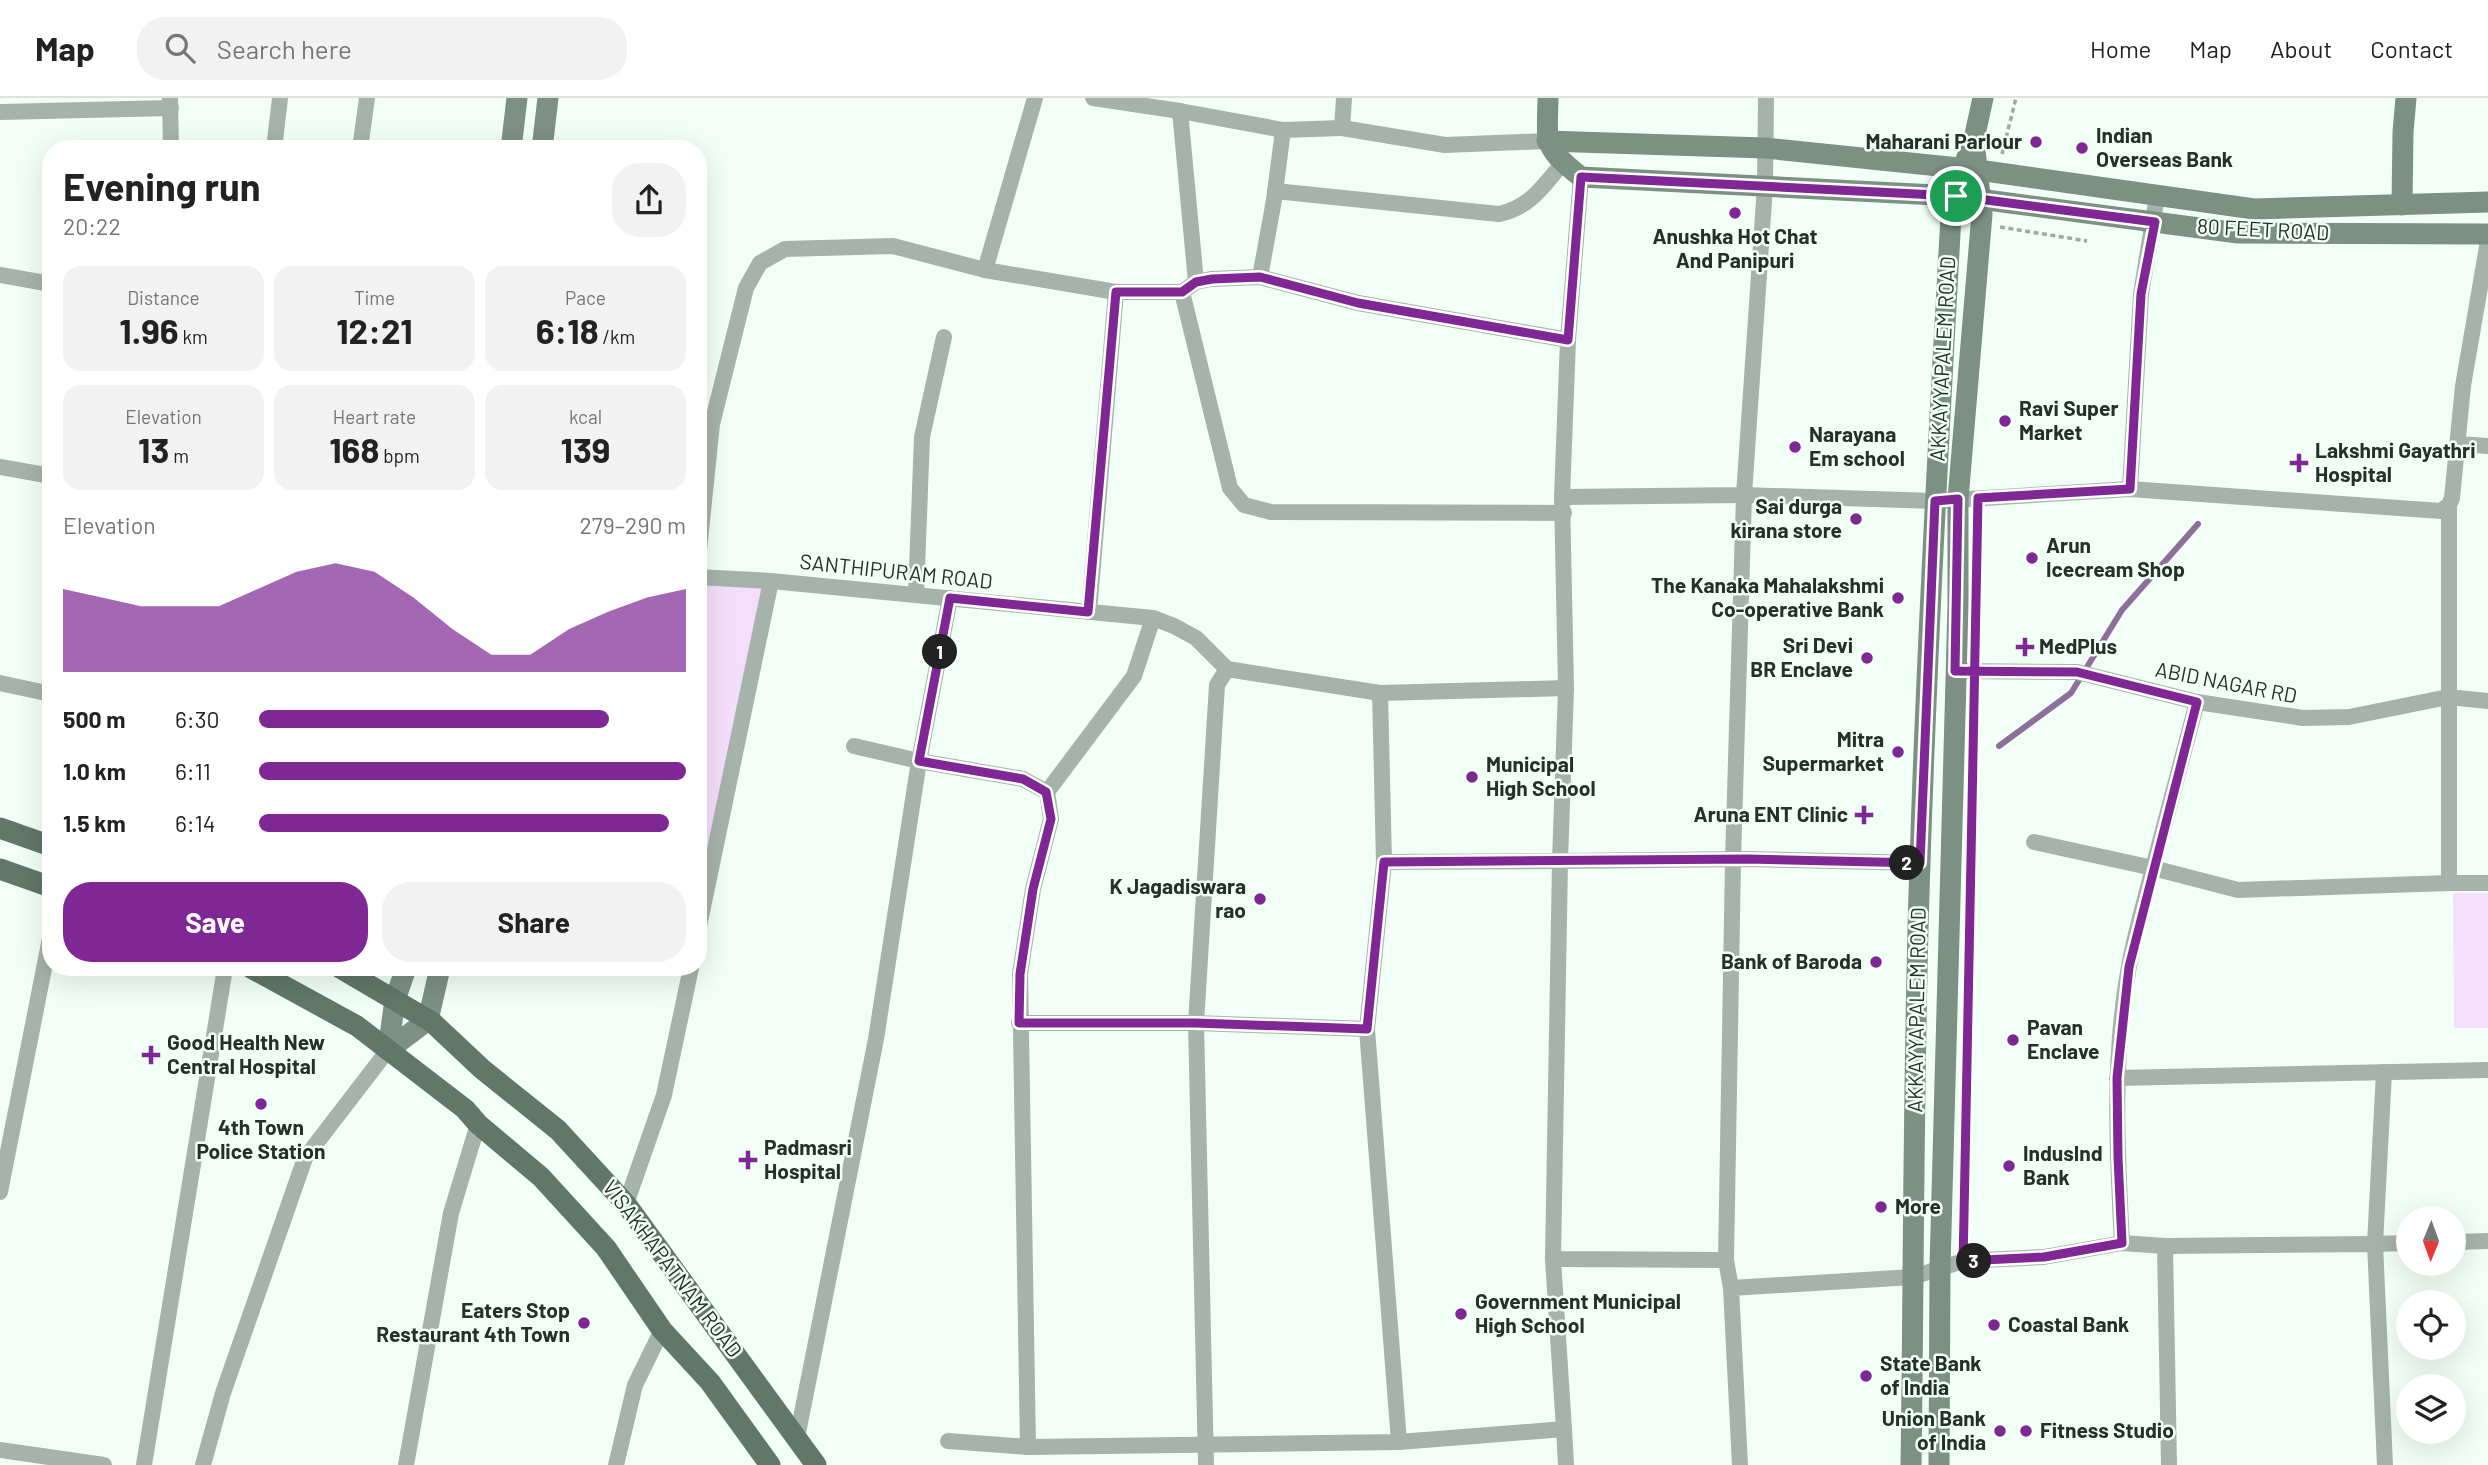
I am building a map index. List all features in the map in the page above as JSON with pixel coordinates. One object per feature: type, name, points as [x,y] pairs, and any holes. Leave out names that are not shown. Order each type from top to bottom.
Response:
[{"type":"main road","points":[[512,140],[517,98]]},
{"type":"main road","points":[[543,140],[548,98]]},
{"type":"main road","points":[[1548,98],[1547,141],[1555,157],[1581,177]]},
{"type":"main road","name":"AKKAYYAPALEM ROAD","points":[[1911,1465],[1920,863],[1935,501],[1951,216],[1956,196],[1970,170],[1983,98]]},
{"type":"main road","points":[[2402,205],[2406,98]]},
{"type":"main road","name":"80 FEET ROAD","points":[[1547,141],[1765,148],[1970,170],[2254,209],[2488,202]]},
{"type":"main road","name":"AKKAYYAPALEM ROAD","points":[[1939,1465],[1940,1267],[1958,499],[1982,199],[1970,170]]},
{"type":"main road","name":"80 FEET ROAD","points":[[1581,177],[1956,196],[2238,233],[2488,234]]},
{"type":"main road","points":[[0,828],[42,842]]},
{"type":"main road","points":[[0,869],[42,884]]},
{"type":"main road","points":[[266,976],[358,1026],[465,1110],[478,1125],[541,1177],[606,1248],[662,1330],[709,1382],[770,1465]]},
{"type":"main road","name":"VISAKHAPATNAM ROAD","points":[[354,976],[428,1020],[482,1069],[558,1130],[626,1204],[816,1465]]},
{"type":"main road","points":[[388,1050],[395,1000],[403,976]]},
{"type":"main road","points":[[388,1050],[428,1020],[438,976]]},
{"type":"street","points":[[275,140],[280,98]]},
{"type":"street","points":[[361,140],[367,98]]},
{"type":"street","points":[[985,270],[1035,98]]},
{"type":"street","points":[[1093,98],[1132,101],[1283,130],[1342,128],[1445,145],[1547,141]]},
{"type":"street","points":[[1342,128],[1344,98]]},
{"type":"street","points":[[1740,1465],[1731,1288],[1726,1260],[1733,860],[1744,495],[1765,186],[1766,98]]},
{"type":"street","points":[[0,111],[171,103],[171,140]]},
{"type":"street","points":[[1180,111],[1189,287],[1230,488],[1244,505],[1271,512],[1563,505],[1744,495],[1935,501],[2130,489],[2428,511],[2441,511],[2449,505]]},
{"type":"street","points":[[1260,277],[1283,130]]},
{"type":"street","points":[[1275,191],[1499,214],[1517,210],[1532,199],[1563,163]]},
{"type":"street","points":[[1566,1465],[1553,1259],[1566,688],[1563,505],[1568,340],[1581,177]]},
{"type":"street","points":[[2130,489],[2141,294],[2155,222],[2157,196]]},
{"type":"street","points":[[2449,883],[2449,505],[2452,498],[2463,386],[2488,241]]},
{"type":"street","points":[[707,473],[712,424],[746,288],[760,263],[785,249],[893,246],[985,270],[1116,292],[1189,287],[1212,279],[1260,277],[1358,303],[1568,340]]},
{"type":"street","points":[[0,275],[42,282]]},
{"type":"street","points":[[1088,612],[1116,292]]},
{"type":"street","points":[[916,595],[922,437],[944,337]]},
{"type":"street","points":[[2458,444],[2488,446]]},
{"type":"street","points":[[0,467],[42,474]]},
{"type":"street","name":"SANTHIPURAM ROAD","points":[[707,577],[771,581],[1153,618],[1196,638],[1227,669]]},
{"type":"street","points":[[707,888],[771,581]]},
{"type":"street","points":[[797,1438],[876,1039],[919,761],[950,598]]},
{"type":"street","points":[[1028,1447],[1019,1023],[1022,962],[1033,889],[1051,819],[1046,792],[1134,676],[1153,618]]},
{"type":"street","points":[[1206,1465],[1196,1023],[1217,685],[1227,669],[1380,693],[1566,688]]},
{"type":"street","name":"ABID NAGAR RD","points":[[1955,671],[2085,674],[2197,702],[2303,718],[2349,717],[2448,697],[2488,701]]},
{"type":"street","points":[[0,683],[42,692]]},
{"type":"street","points":[[1380,693],[1384,862],[1367,1029],[1399,1441]]},
{"type":"street","points":[[2122,1243],[2117,1078],[2129,967],[2197,702]]},
{"type":"street","points":[[854,747],[1023,779],[1046,792]]},
{"type":"street","points":[[2034,842],[2238,890],[2488,883]]},
{"type":"street","points":[[707,848],[715,850]]},
{"type":"street","points":[[1384,862],[1733,860],[1920,863]]},
{"type":"street","points":[[0,1192],[43,976]]},
{"type":"street","points":[[144,1465],[224,976]]},
{"type":"street","points":[[626,1204],[664,1095],[689,976]]},
{"type":"street","points":[[1019,1023],[1196,1023],[1367,1029]]},
{"type":"street","points":[[203,1465],[231,1369],[305,1158],[388,1050]]},
{"type":"street","points":[[2117,1078],[2488,1070]]},
{"type":"street","points":[[2384,1072],[2375,1244],[2385,1465]]},
{"type":"street","points":[[406,1465],[451,1213],[478,1125]]},
{"type":"street","points":[[2466,1242],[2488,1241]]},
{"type":"street","points":[[1731,1288],[1913,1277],[1963,1261],[2044,1257],[2122,1243],[2165,1246],[2396,1243]]},
{"type":"street","points":[[2165,1246],[2169,1465]]},
{"type":"street","points":[[1553,1259],[1726,1260]]},
{"type":"street","points":[[616,1465],[635,1385],[662,1330]]},
{"type":"street","points":[[948,1441],[1028,1447],[1204,1445],[1399,1441],[1564,1429]]},
{"type":"street","points":[[0,1450],[104,1465]]},
{"type":"path","points":[[1995,226],[2087,241]]},
{"type":"path","points":[[1963,1261],[1965,1169]]},
{"type":"shaded area","points":[[707,577],[771,581],[715,850],[707,848]]},
{"type":"shaded area","points":[[2453,893],[2488,893],[2488,1028],[2454,1028]]},
{"type":"waterway","points":[[1999,746],[2071,693],[2122,610],[2198,524]]},
{"type":"place","name":"Maharani Parlour","points":[[2036,142]]},
{"type":"place","name":"Indian Overseas Bank","points":[[2082,148]]},
{"type":"place","name":"Anushka Hot Chat And Panipuri","points":[[1735,213]]},
{"type":"place","name":"Ravi Super Market","points":[[2005,421]]},
{"type":"place","name":"Narayana Em school","points":[[1795,447]]},
{"type":"place","name":"Lakshmi Gayathri Hospital","points":[[2299,463]]},
{"type":"place","name":"Sai durga kirana store","points":[[1856,519]]},
{"type":"place","name":"Arun Icecream Shop","points":[[2032,558]]},
{"type":"place","name":"The Kanaka Mahalakshmi Co-operative Bank","points":[[1898,598]]},
{"type":"place","name":"MedPlus","points":[[2025,647]]},
{"type":"place","name":"Sri Devi BR Enclave","points":[[1867,658]]},
{"type":"place","name":"Mitra Supermarket","points":[[1898,752]]},
{"type":"place","name":"Municipal High School","points":[[1472,777]]},
{"type":"place","name":"Aruna ENT Clinic","points":[[1864,815]]},
{"type":"place","name":"K Jagadiswara rao","points":[[1260,899]]},
{"type":"place","name":"Bank of Baroda","points":[[1876,962]]},
{"type":"place","name":"Pavan Enclave","points":[[2013,1040]]},
{"type":"place","name":"Good Health New Central Hospital","points":[[151,1055]]},
{"type":"place","name":"4th Town Police Station","points":[[261,1104]]},
{"type":"place","name":"Padmasri Hospital","points":[[748,1160]]},
{"type":"place","name":"IndusInd Bank","points":[[2009,1166]]},
{"type":"place","name":"More","points":[[1881,1207]]},
{"type":"place","name":"Government Municipal High School","points":[[1461,1314]]},
{"type":"place","name":"Eaters Stop Restaurant 4th Town","points":[[584,1323]]},
{"type":"place","name":"Coastal Bank","points":[[1994,1325]]},
{"type":"place","name":"State Bank of India","points":[[1866,1376]]},
{"type":"place","name":"Union Bank of India","points":[[2000,1431]]},
{"type":"place","name":"Fitness Studio","points":[[2026,1431]]},
{"type":"route","points":[[1956,196],[1581,177],[1568,340],[1358,303],[1260,277],[1196,282],[1182,292],[1116,292],[1088,612],[950,598],[919,761],[1023,779],[1046,792],[1051,819],[1033,889],[1020,974],[1019,1023],[1196,1023],[1367,1029],[1384,862],[1748,859],[1920,863],[1935,501],[1958,499],[1955,671],[1975,671],[2077,672],[2197,702],[2129,967],[2117,1078],[2122,1243],[2044,1257],[1963,1261],[1967,1078],[1975,671],[1978,498],[2130,489],[2141,294],[2155,222],[1956,196]]}]
